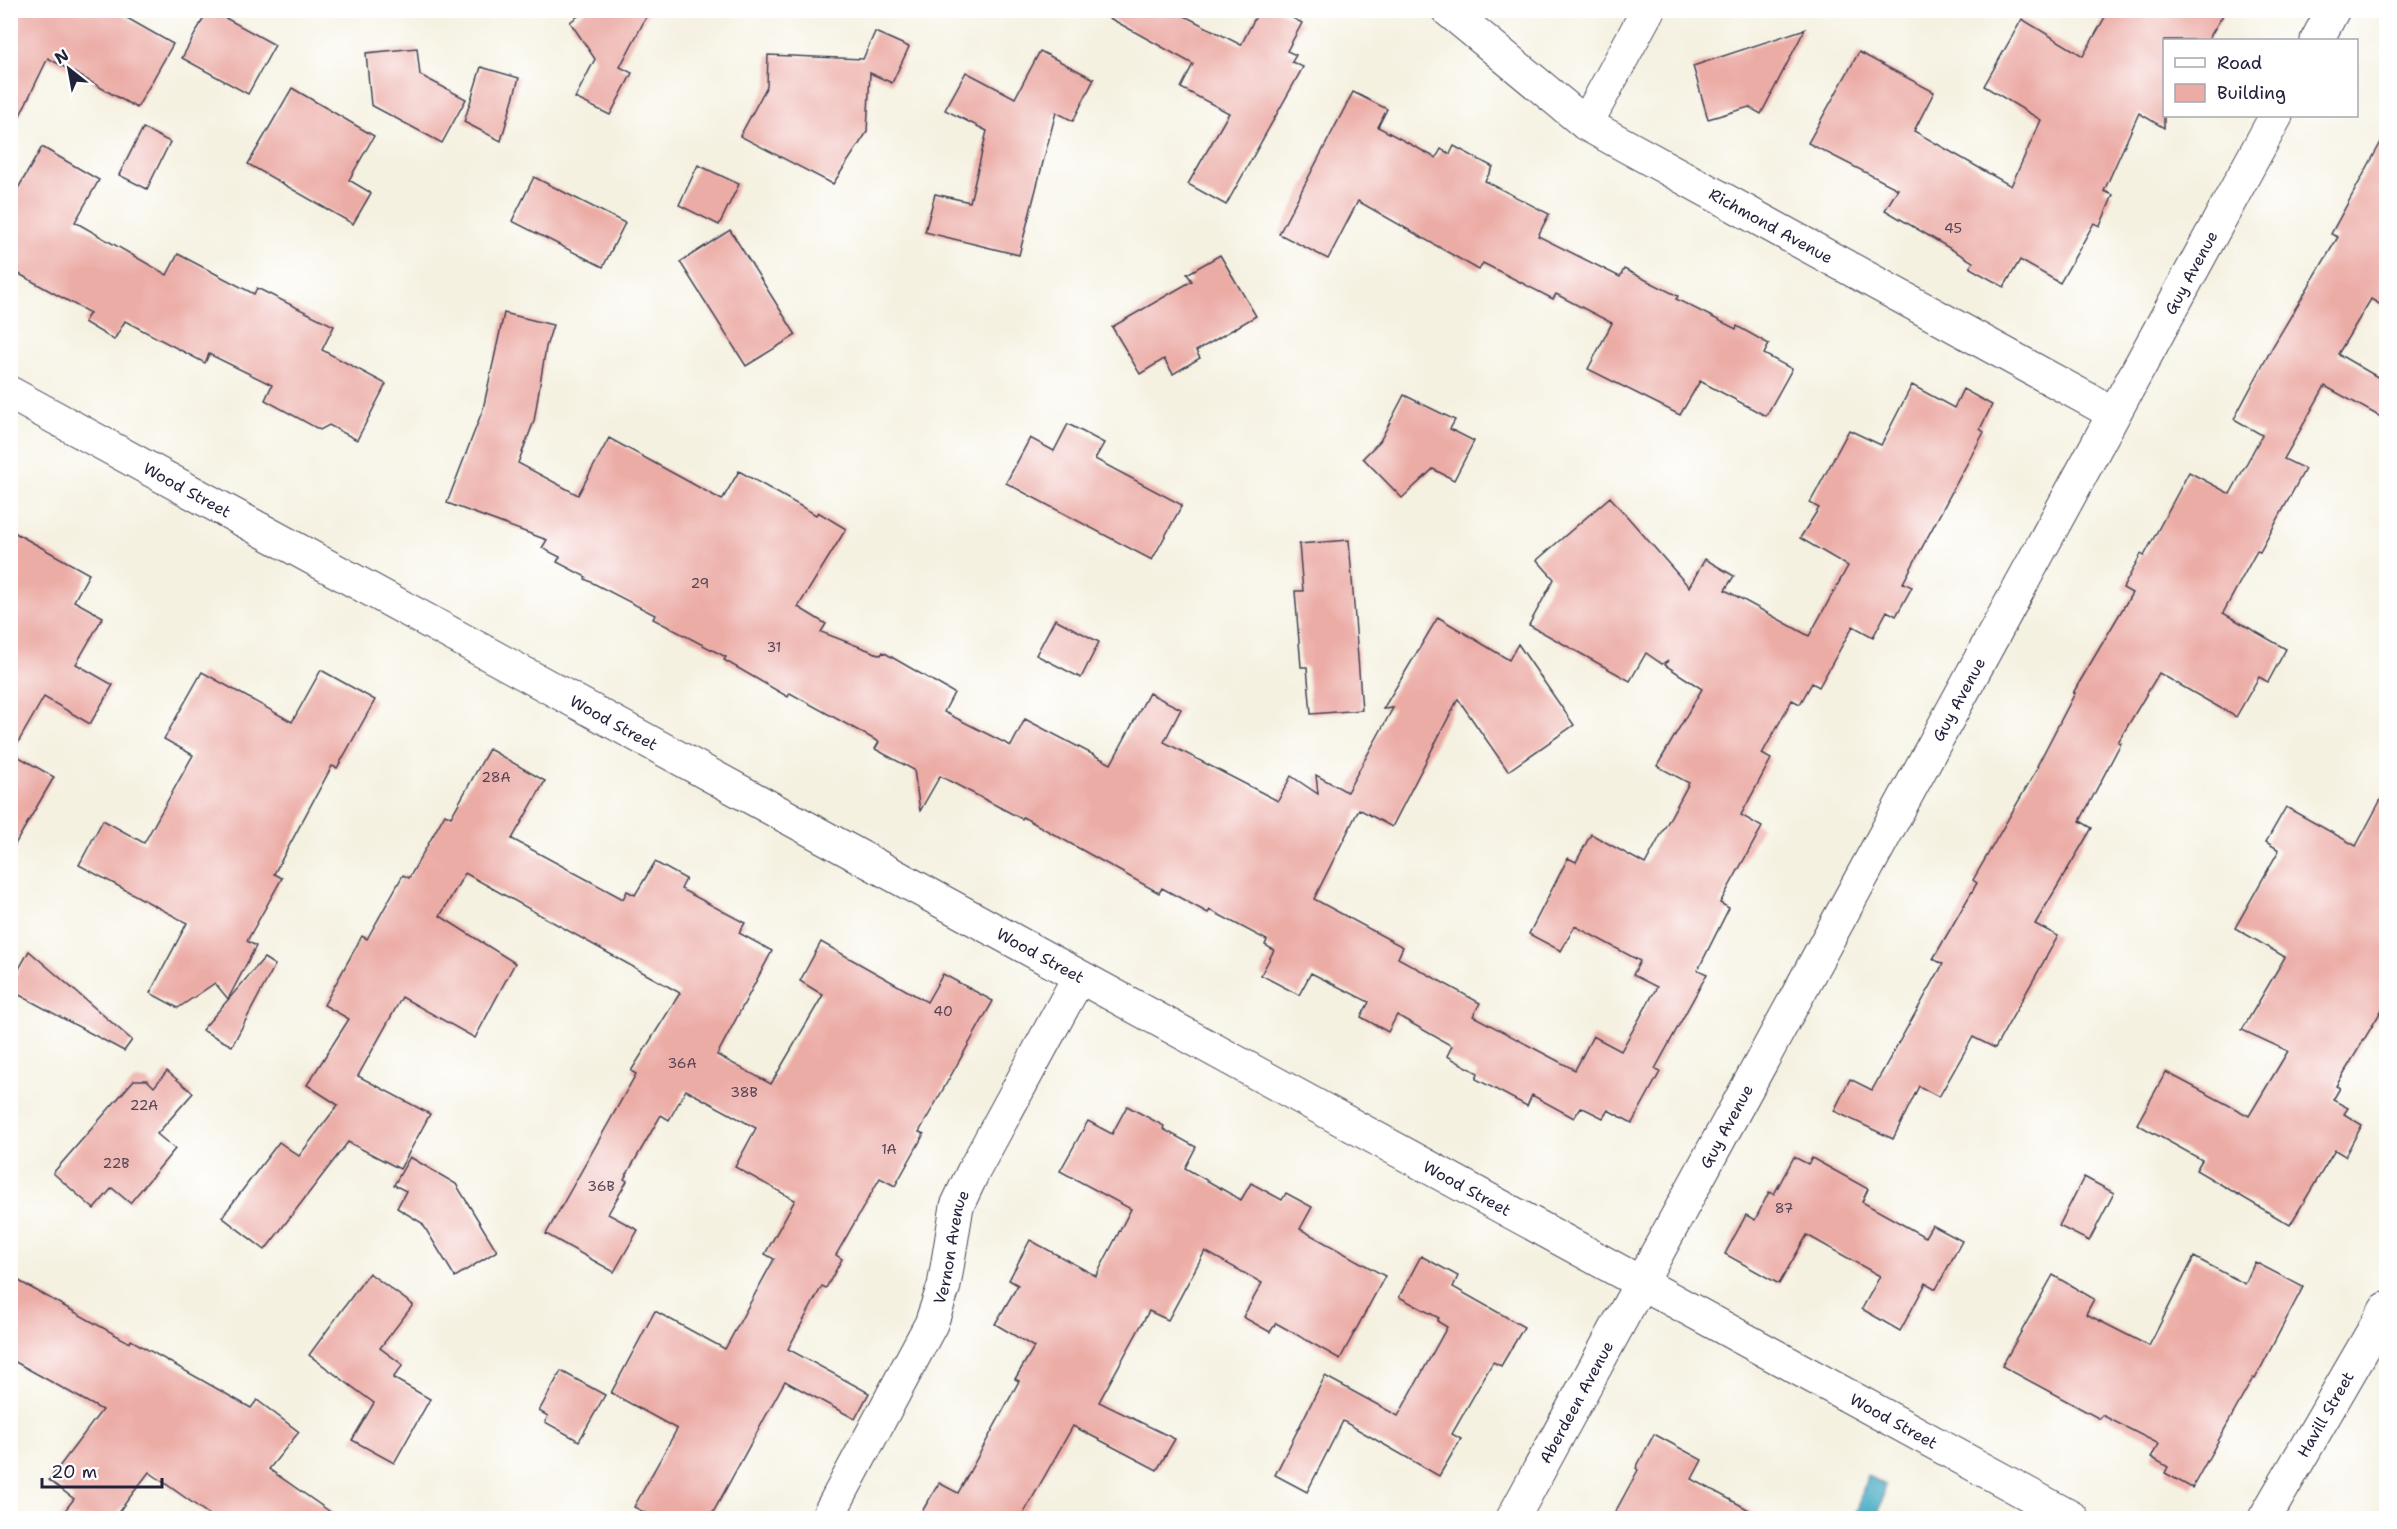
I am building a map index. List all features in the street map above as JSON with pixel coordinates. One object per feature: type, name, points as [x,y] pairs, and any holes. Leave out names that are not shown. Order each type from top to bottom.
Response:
[{"type":"street","name":"Richmond Avenue","points":[[1448,10],[1586,124],[2113,413]]},
{"type":"street","points":[[1586,124],[1648,10]]},
{"type":"street","points":[[2318,39],[2333,10]]},
{"type":"street","name":"Guy Avenue","points":[[1640,1284],[2275,117]]},
{"type":"street","name":"Wood Street","points":[[10,393],[2072,1518]]},
{"type":"street","name":"Vernon Avenue","points":[[827,1518],[931,1324],[944,1286],[957,1206],[973,1172],[1079,977]]},
{"type":"street","name":"Aberdeen Avenue","points":[[1513,1518],[1640,1284]]},
{"type":"street","name":"Havill Street","points":[[2265,1518],[2386,1310]]},
{"type":"water","points":[[1867,1476],[1886,1485],[1877,1518],[1855,1518]]},
{"type":"building","points":[[10,10],[113,10],[173,44],[137,108],[48,58],[10,136]]},
{"type":"building","points":[[208,10],[275,45],[248,94],[182,58]]},
{"type":"building","points":[[587,10],[650,10],[620,67],[632,73],[610,115],[575,98],[595,59],[570,22]]},
{"type":"building","points":[[1095,10],[1173,10],[1241,45],[1259,10],[1278,10],[1302,23],[1287,51],[1296,55],[1292,62],[1303,67],[1226,205],[1188,184],[1229,113],[1181,88],[1193,64]]},
{"type":"building","points":[[2109,10],[2226,10],[2209,39],[2163,39],[2164,128],[2139,113],[2104,191],[2113,195],[2100,226],[2094,223],[2060,283],[2020,260],[2004,287],[1970,268],[1973,262],[1885,210],[1898,189],[1808,143],[1859,52],[1934,92],[1914,131],[2011,186],[2041,120],[1984,86],[2022,19],[2083,56]]},
{"type":"building","points":[[1805,29],[1761,114],[1749,107],[1708,119],[1693,66]]},
{"type":"building","points":[[875,32],[909,47],[892,83],[870,73],[867,132],[833,184],[740,136],[767,86],[768,55],[863,59]]},
{"type":"building","points":[[417,48],[420,75],[466,99],[442,143],[371,105],[366,53]]},
{"type":"building","points":[[1040,51],[1094,79],[1073,121],[1056,112],[1019,255],[925,232],[935,194],[970,202],[987,131],[945,110],[966,72],[1015,98]]},
{"type":"building","points":[[481,67],[519,78],[501,141],[464,122]]},
{"type":"building","points":[[292,88],[374,136],[349,180],[371,193],[353,224],[248,164]]},
{"type":"building","points":[[1353,92],[1387,109],[1378,127],[1436,158],[1441,149],[1450,154],[1454,146],[1493,167],[1485,181],[1549,214],[1538,236],[1620,277],[1624,269],[1678,296],[1676,299],[1736,329],[1737,326],[1769,344],[1764,354],[1792,369],[1766,416],[1700,381],[1680,415],[1588,369],[1612,323],[1556,294],[1553,299],[1483,263],[1479,270],[1358,201],[1328,259],[1279,234]]},
{"type":"building","points":[[143,128],[170,142],[147,189],[119,175]]},
{"type":"building","points":[[2386,133],[2386,308],[2371,299],[2338,354],[2386,382],[2386,420],[2325,386],[2284,459],[2305,469],[2260,552],[2257,551],[2223,613],[2286,649],[2268,682],[2259,677],[2236,717],[2159,673],[2118,742],[2121,743],[2080,821],[2092,828],[2035,924],[2058,936],[1995,1048],[1973,1037],[1939,1097],[1919,1086],[1893,1139],[1834,1111],[1850,1079],[1872,1090],[1943,964],[1933,959],[1977,883],[1973,880],[2038,767],[2075,693],[2073,693],[2132,593],[2123,588],[2141,554],[2144,556],[2189,472],[2230,494],[2262,435],[2234,419],[2273,346],[2338,237],[2331,234]]},
{"type":"building","points":[[42,147],[99,180],[75,222],[167,275],[178,254],[254,294],[257,288],[334,326],[322,350],[386,384],[357,440],[329,425],[320,430],[265,400],[272,385],[209,354],[205,363],[125,321],[114,340],[84,322],[90,313],[10,269],[10,202]]},
{"type":"building","points":[[698,165],[739,184],[719,225],[679,205]]},
{"type":"building","points":[[534,177],[625,223],[603,267],[512,221]]},
{"type":"building","points":[[730,230],[796,335],[746,366],[680,262]]},
{"type":"building","points":[[1220,255],[1256,316],[1196,351],[1200,358],[1173,374],[1164,359],[1140,374],[1112,327],[1192,281],[1187,274]]},
{"type":"building","points":[[504,313],[553,325],[546,347],[534,421],[518,463],[578,495],[609,438],[722,500],[739,471],[816,515],[818,512],[846,529],[798,607],[826,624],[821,632],[881,655],[883,652],[954,693],[944,712],[1011,746],[1025,719],[1111,764],[1149,693],[1181,709],[1164,742],[1278,801],[1291,776],[1318,794],[1316,775],[1347,792],[1393,708],[1383,709],[1438,617],[1509,660],[1518,644],[1574,725],[1508,771],[1458,699],[1392,827],[1359,809],[1314,899],[1403,947],[1398,958],[1480,1003],[1473,1016],[1575,1070],[1593,1036],[1621,1051],[1657,987],[1633,975],[1640,961],[1575,926],[1561,951],[1529,934],[1568,858],[1576,862],[1591,834],[1645,864],[1689,783],[1657,766],[1702,689],[1665,665],[1668,660],[1662,664],[1646,653],[1630,681],[1529,625],[1554,579],[1537,560],[1610,497],[1689,587],[1705,559],[1734,576],[1725,590],[1809,636],[1848,566],[1800,538],[1819,508],[1810,503],[1849,430],[1881,445],[1912,385],[1954,408],[1963,389],[1992,405],[1980,429],[1984,432],[1903,583],[1912,587],[1896,616],[1887,611],[1873,637],[1853,626],[1819,687],[1812,683],[1800,704],[1792,700],[1762,754],[1771,759],[1741,815],[1762,827],[1720,903],[1729,908],[1698,970],[1707,974],[1655,1069],[1660,1072],[1632,1123],[1608,1110],[1603,1118],[1581,1107],[1574,1118],[1532,1095],[1527,1106],[1476,1079],[1478,1073],[1447,1056],[1452,1046],[1397,1015],[1388,1032],[1361,1017],[1369,1002],[1311,973],[1299,995],[1261,975],[1274,950],[1265,945],[1267,940],[1210,910],[1208,913],[1162,888],[1159,893],[1023,817],[1022,819],[940,776],[920,811],[914,770],[875,749],[879,742],[790,693],[788,697],[724,660],[726,657],[653,619],[655,615],[557,562],[560,557],[542,548],[547,540],[447,503],[483,409]]},
{"type":"building","points":[[1404,395],[1455,420],[1450,429],[1474,441],[1454,480],[1433,469],[1402,498],[1363,458],[1380,441]]},
{"type":"building","points":[[1068,424],[1104,443],[1095,459],[1182,505],[1152,560],[1006,483],[1030,438],[1054,451]]},
{"type":"building","points":[[10,530],[89,574],[74,601],[103,617],[76,664],[113,685],[90,724],[44,697],[12,753],[54,777],[10,853]]},
{"type":"building","points":[[1349,540],[1362,710],[1311,714],[1307,667],[1301,667],[1295,591],[1303,591],[1299,544]]},
{"type":"building","points":[[1055,619],[1099,642],[1081,678],[1036,655]]},
{"type":"building","points":[[321,670],[375,700],[337,768],[332,766],[274,874],[282,878],[247,941],[256,946],[228,999],[215,983],[178,1008],[150,993],[187,923],[79,865],[103,820],[144,843],[193,755],[164,739],[202,672],[292,722]]},
{"type":"building","points":[[489,749],[545,781],[512,839],[623,899],[627,891],[635,895],[655,862],[686,879],[681,889],[745,923],[739,933],[772,951],[717,1055],[771,1084],[823,995],[800,981],[821,942],[927,1002],[943,974],[993,1001],[919,1132],[924,1134],[895,1186],[880,1178],[836,1255],[842,1259],[826,1288],[822,1286],[788,1349],[869,1393],[855,1419],[785,1381],[710,1518],[655,1518],[634,1507],[677,1429],[611,1393],[655,1311],[725,1349],[774,1259],[765,1254],[795,1200],[735,1167],[756,1128],[686,1090],[669,1120],[661,1115],[624,1179],[627,1181],[608,1214],[638,1230],[614,1272],[546,1234],[636,1074],[631,1071],[680,993],[465,873],[440,916],[515,963],[475,1038],[402,997],[358,1076],[430,1114],[400,1169],[348,1142],[265,1250],[222,1217],[279,1142],[299,1156],[338,1105],[307,1085],[349,1019],[324,1005],[362,936],[367,939],[403,875],[409,878],[445,814],[451,817]]},
{"type":"building","points":[[2386,790],[2386,1003],[2336,1086],[2340,1088],[2333,1100],[2348,1108],[2344,1114],[2362,1125],[2345,1156],[2335,1150],[2290,1225],[2196,1170],[2202,1160],[2137,1124],[2166,1072],[2249,1116],[2288,1051],[2242,1030],[2285,957],[2235,928],[2279,850],[2266,842],[2286,807],[2356,846]]},
{"type":"building","points":[[29,951],[132,1040],[124,1051],[10,990],[10,985]]},
{"type":"building","points":[[264,958],[275,965],[232,1046],[202,1030]]},
{"type":"building","points":[[167,1071],[193,1093],[157,1134],[175,1149],[130,1203],[112,1188],[94,1209],[53,1173],[134,1080],[147,1080],[154,1087]]},
{"type":"building","points":[[1127,1106],[1196,1147],[1185,1168],[1241,1200],[1251,1183],[1282,1200],[1286,1193],[1312,1207],[1300,1229],[1385,1276],[1340,1359],[1276,1323],[1270,1332],[1243,1317],[1262,1283],[1205,1251],[1168,1320],[1149,1311],[1099,1402],[1175,1439],[1157,1470],[1073,1426],[1021,1518],[918,1518],[939,1483],[958,1493],[1019,1381],[1015,1379],[1034,1347],[995,1324],[1018,1285],[1009,1280],[1030,1240],[1096,1276],[1131,1209],[1060,1171],[1088,1121],[1112,1134]]},
{"type":"building","points":[[410,1157],[456,1184],[497,1251],[455,1277],[422,1223],[397,1208],[406,1191],[394,1185]]},
{"type":"building","points":[[1794,1157],[1808,1164],[1812,1158],[1868,1189],[1862,1202],[1925,1237],[1932,1225],[1962,1241],[1936,1289],[1926,1283],[1900,1331],[1862,1309],[1880,1276],[1807,1235],[1779,1284],[1725,1254],[1746,1215],[1755,1220],[1769,1192],[1774,1194]]},
{"type":"building","points":[[2084,1177],[2114,1193],[2089,1241],[2059,1226]]},
{"type":"building","points":[[1421,1256],[1458,1276],[1453,1287],[1524,1327],[1501,1366],[1493,1362],[1452,1434],[1461,1439],[1439,1476],[1343,1421],[1307,1492],[1275,1475],[1325,1376],[1398,1416],[1447,1327],[1437,1321],[1439,1318],[1399,1297]]},
{"type":"building","points":[[2194,1257],[2245,1284],[2255,1262],[2303,1287],[2255,1379],[2253,1378],[2192,1488],[2165,1473],[2168,1467],[2151,1457],[2159,1444],[2102,1415],[2100,1419],[2002,1366],[2053,1275],[2094,1299],[2086,1314],[2149,1346]]},
{"type":"building","points":[[369,1273],[413,1305],[380,1348],[403,1365],[393,1378],[430,1399],[394,1463],[352,1440],[374,1403],[309,1355]]},
{"type":"building","points":[[10,1276],[130,1343],[131,1340],[251,1408],[257,1400],[299,1432],[269,1469],[339,1518],[214,1518],[149,1472],[114,1518],[59,1518],[74,1499],[49,1480],[102,1410],[10,1359]]},
{"type":"building","points":[[561,1371],[605,1395],[579,1441],[545,1422],[548,1416],[539,1411]]},
{"type":"building","points":[[1654,1434],[1702,1460],[1692,1479],[1764,1518],[1612,1518]]}]
